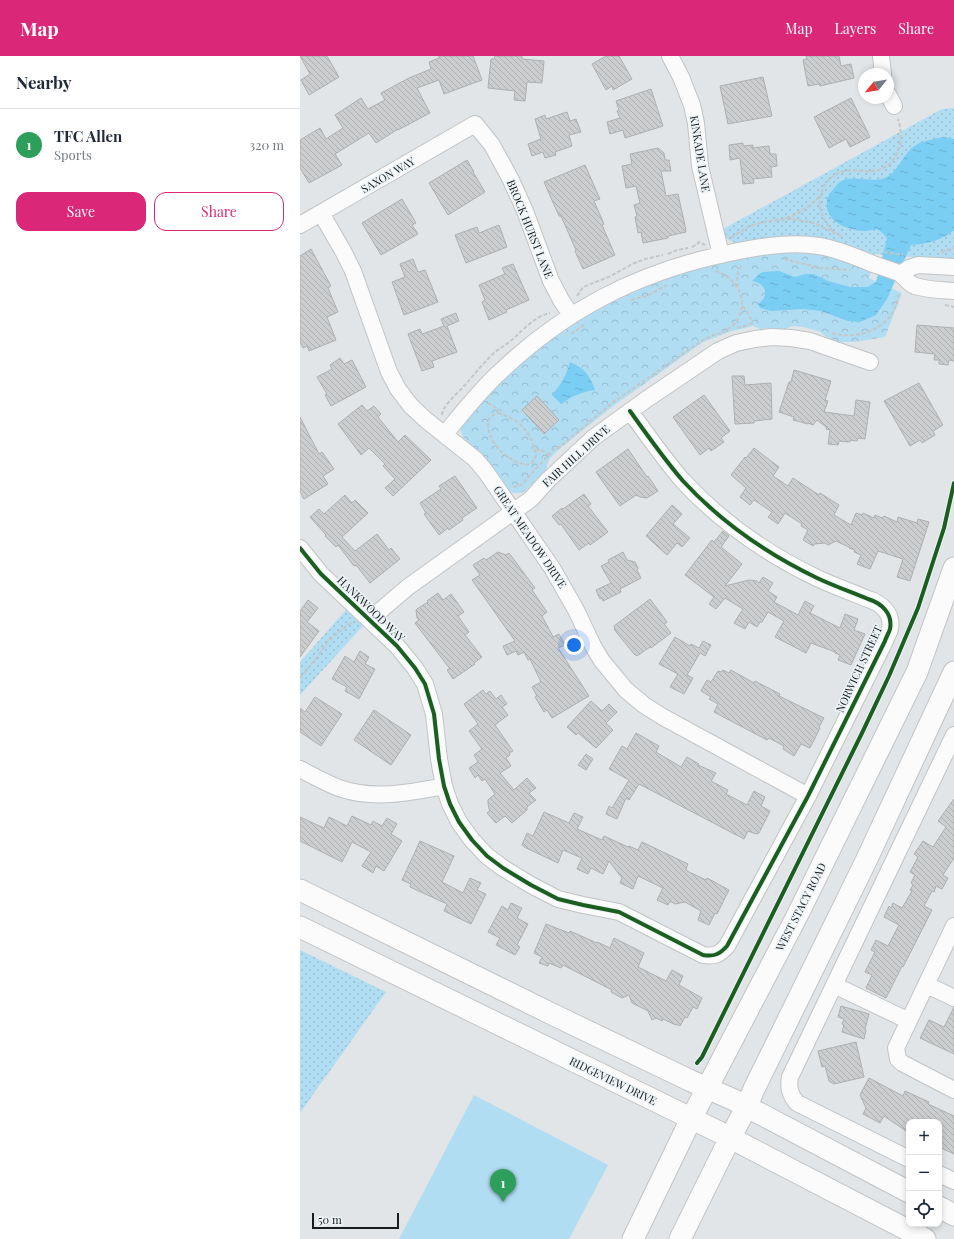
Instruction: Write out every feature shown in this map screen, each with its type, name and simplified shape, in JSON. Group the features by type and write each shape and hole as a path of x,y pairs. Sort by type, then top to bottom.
{"main road":[{"name":"WEST STACY ROAD","path":"633,1239 691,1118 798,914 917,672 954,568"},
{"path":"680,1239 747,1106 865,863 954,672"},
{"path":"300,890 556,1016 747,1106 907,1191"},
{"name":"RIDGEVIEW DRIVE","path":"300,927 691,1118 924,1239"},
{"path":"942,1209 954,1215"}],"street":[{"name":"KINKADE LANE","path":"670,56 681,77 692,105 696,123 700,166 720,256"},
{"path":"881,56 882,68"},
{"name":"SAXON WAY","path":"300,225 475,124"},
{"name":"BROCK HURST LANE","path":"475,124 492,145 511,180 535,237 551,281 571,315"},
{"name":"GREAT MEADOW DRIVE","path":"321,213 353,271 389,372 398,389 411,406 426,420 475,459 486,472 559,580 602,661 626,690 644,705 664,717 808,796"},
{"path":"444,434 500,371 551,328 596,300 643,279 700,259 720,256 740,250 794,244 819,246 856,256 876,258 900,282 907,282 914,286 931,290 954,291"},
{"path":"900,282 909,268 918,265 954,267"},
{"name":"FAIR HILL DRIVE","path":"367,617 386,606 408,587 531,499 548,480 593,438 718,351 754,339 772,337 791,338 810,341 870,362"},
{"name":"NORWICH STREET","path":"630,411 660,453 684,481 733,527 756,544 786,562 819,579 876,601 887,612 890,620 890,628 885,641 808,796 728,946 717,955 710,956"},
{"name":"HANKWOOD WAY","path":"300,548 321,574 397,646 407,657 424,684 434,714 439,759 444,786 450,804 472,840 487,856 503,868 531,885 558,899 619,912 703,955 710,956"},
{"path":"906,1158 797,1103 789,1092 788,1084 790,1077 954,735"},
{"path":"300,770 340,788 359,793 397,794 444,786"},
{"path":"954,926 896,1048 897,1056 906,1066 954,1090"},
{"path":"834,985 908,1021"},
{"path":"927,985 954,998"},
{"path":"942,1175 954,1181"}],"path":[{"path":"716,271 720,256 728,242 740,231 749,226 768,221 791,219 814,223 835,233 827,226 821,216 819,204 821,195 827,183 835,175 846,171 881,170 886,168 892,162 897,153 901,136 900,126 892,104"},
{"path":"781,220 796,215 810,206 821,195"},
{"path":"876,258 905,255"},
{"path":"780,258 820,268 853,270"},
{"path":"736,266 743,263 739,268 737,277 738,289"},
{"path":"511,486 521,485 554,449 560,447 612,403 700,342 713,335 724,332 733,326 739,318 742,305 742,299 738,289 726,274 711,271"},
{"path":"831,333 855,336 871,332 885,322 895,308 900,282"},
{"path":"627,301 647,296 669,284"},
{"path":"742,305 751,320 756,325"},
{"path":"569,334 590,321"},
{"path":"483,405 491,398"},
{"path":"486,402 500,410 501,414"},
{"path":"498,413 515,420 530,436 535,450 536,456 534,461 527,465 512,460 498,450 492,439 489,423 492,415 498,413"},
{"path":"535,450 541,450 549,455"},
{"path":"300,678 311,666 326,644 336,634 367,617"}],"green space":[{"path":"954,108 954,260 873,254 839,243 757,241 735,243 727,239 723,232 725,228 942,109"},
{"path":"781,252 804,252 843,259 871,272 869,278 902,293 885,337 855,342 838,342 827,338 821,332 803,327 793,326 785,329 760,329 753,326 729,332 703,342 612,407 563,446 550,458 547,469 525,491 521,493 509,491 487,461 463,437 460,429 461,424 508,372 543,342 590,312 637,287 693,268 741,256"},
{"path":"346,610 363,626 300,695 300,662"},
{"path":"300,950 386,992 300,1113"},
{"path":"474,1095 608,1165 569,1239 399,1239"}],"water":[{"path":"943,137 954,139 954,230 934,241 911,245 887,299 876,315 860,322 848,321 821,311 803,309 771,311 760,308 758,304 764,297 765,290 761,284 752,281 763,272 779,271 795,277 805,274 814,274 828,281 850,287 867,287 876,282 887,238 877,230 862,231 842,226 837,223 830,216 828,211 827,198 836,185 843,180 854,178 876,180 887,177 895,170 908,152 916,145 925,141"},
{"path":"570,362 586,373 595,390 577,395 561,404 552,395 563,380"}],"building":[{"path":"300,56 327,56 339,77 309,95 301,80 310,74"},
{"path":"439,56 473,56 482,80 444,94 439,80 417,88 430,113 398,129 376,143 369,133 335,154 342,165 309,183 300,168 300,140 320,128 326,139 343,128 335,115 361,98 368,109 385,100 381,93 409,78 431,69 429,62 439,58"},
{"path":"495,56 522,56 522,59 544,61 542,83 527,82 525,101 514,100 515,91 488,88 491,59 494,59"},
{"path":"606,56 619,56 632,79 613,90 612,86 606,90 592,64"},
{"path":"806,56 839,56 841,66 851,64 854,78 820,86 819,84 808,86 803,60 807,59"},
{"path":"763,77 772,116 728,124 720,86"},
{"path":"651,89 663,126 625,138 623,130 610,134 607,122 620,118 617,111 619,110 616,101"},
{"path":"851,98 870,137 850,147 846,139 829,148 814,117"},
{"path":"567,112 570,121 576,119 581,132 569,135 572,146 555,152 556,155 545,158 543,152 532,156 528,144 541,139 535,119 545,115 546,119"},
{"path":"743,143 743,146 753,145 753,148 769,146 770,154 776,154 777,166 771,167 772,177 753,179 754,183 743,184 740,158 730,160 729,145"},
{"path":"658,148 664,153 665,160 669,160 671,171 661,171 666,196 678,194 686,232 668,236 668,238 643,243 641,232 638,233 635,217 637,216 634,205 640,203 636,186 626,188 622,166 632,164 630,154"},
{"path":"467,160 485,192 448,215 429,183"},
{"path":"585,165 600,199 594,201 604,224 602,225 615,255 583,269 561,216 559,216 544,182"},
{"path":"402,199 416,223 412,225 418,234 381,255 362,223"},
{"path":"499,225 507,247 466,263 455,235 477,227 479,233"},
{"path":"311,249 331,286 328,288 338,312 327,317 336,340 309,351 307,346 303,348 300,342 300,256"},
{"path":"413,259 418,272 425,270 438,302 404,315 392,282 405,277 400,264"},
{"path":"513,264 529,300 506,310 507,312 489,320 482,302 485,300 479,285 505,274 502,268"},
{"path":"456,313 459,321 447,326 457,352 432,361 434,367 422,371 408,334 420,329 422,334 444,326 441,319"},
{"path":"917,325 954,328 954,361 949,360 948,365 939,364 939,360 934,360 935,354 915,352"},
{"path":"340,358 344,364 352,360 366,387 331,406 325,395 327,394 317,377 332,369 330,365"},
{"path":"794,370 831,381 825,400 828,401 824,412 854,416 856,400 870,402 865,439 858,438 857,441 850,440 850,442 839,441 838,445 828,444 830,430 826,429 827,428 817,420 813,425 808,424 793,420 794,417 779,412 789,382 791,382"},
{"path":"732,376 744,376 745,385 771,383 772,419 754,421 754,423 735,424"},
{"path":"919,383 943,425 933,431 935,435 922,443 920,440 910,446 884,401"},
{"path":"704,395 730,431 721,438 724,442 711,451 709,448 700,455 673,417"},
{"path":"537,396 559,420 544,434 522,410"},
{"path":"362,405 367,411 374,406 381,414 378,417 398,442 405,435 431,460 393,496 385,488 395,479 383,466 385,464 369,448 361,455 338,424"},
{"path":"300,417 319,454 322,452 334,469 323,476 328,484 304,499 300,492"},
{"path":"754,448 779,467 773,476 788,486 793,478 819,495 820,493 839,505 834,515 851,525 856,513 862,515 863,513 874,518 875,515 882,518 884,516 897,522 898,517 917,523 918,519 929,522 910,581 897,577 903,559 878,551 870,569 857,564 861,555 854,552 855,550 836,541 828,545 825,543 814,544 813,546 803,540 808,530 801,526 802,524 785,513 778,524 768,517 772,512 754,500 750,505 740,497 746,488 731,475"},
{"path":"628,449 658,491 647,498 636,495 620,506 596,472"},
{"path":"455,476 477,508 462,518 463,520 449,530 448,528 439,535 424,514 426,513 420,503 441,489 439,486"},
{"path":"584,494 591,504 588,506 608,532 590,545 589,543 579,550 561,524 559,525 552,516"},
{"path":"345,495 352,503 355,500 368,513 342,537 355,551 377,534 389,550 391,548 400,559 370,583 356,565 354,566 338,545 336,547 310,517 319,509 324,514"},
{"path":"672,505 682,514 673,524 690,538 682,547 677,543 667,555 646,536"},
{"path":"723,531 729,536 721,547 742,564 725,586 749,580 757,581 759,583 763,577 773,583 768,591 777,597 774,602 798,615 805,601 814,606 810,613 840,628 845,614 858,619 854,630 865,634 851,665 838,660 840,655 835,652 811,643 806,653 775,637 784,621 768,612 757,627 749,622 745,629 734,623 743,609 725,598 716,609 709,604 714,597 685,575 712,540 714,542"},
{"path":"498,552 506,555 509,553 535,588 532,590 547,612 542,616 553,637 559,634 565,645 558,648 589,696 552,718 547,710 544,712 535,697 537,696 532,687 541,682 530,659 528,660 524,652 518,655 516,651 507,655 503,646 515,641 472,580 480,575 473,565 484,558 486,560"},
{"path":"623,552 627,560 635,562 641,578 620,589 621,592 603,601 602,598 600,599 596,590 611,583 601,566 609,562 608,560"},
{"path":"438,593 443,600 451,594 464,612 458,616 469,632 465,635 482,657 474,663 475,664 453,679 447,670 450,669 415,623 419,620 417,618 416,610"},
{"path":"650,599 667,622 664,624 671,633 651,648 650,647 637,656 620,637 614,629 614,626"},
{"path":"308,600 318,608 307,622 319,631 300,657 300,611"},
{"path":"675,637 690,646 691,644 699,648 703,641 711,645 705,656 700,653 687,675 693,678 684,694 670,687 678,674 659,664"},
{"path":"360,651 369,657 365,664 375,669 359,699 345,691 347,687 332,679 345,656 354,662"},
{"path":"723,670 729,673 731,670 754,683 755,681 780,694 779,696 824,718 810,748 801,744 794,756 783,749 784,746 769,738 767,740 714,712 718,704 709,699 711,697 701,691 707,680 711,682 718,671 721,672"},
{"path":"483,690 486,694 490,691 496,699 501,695 507,704 502,707 508,715 495,725 513,751 509,753 510,755 506,758 511,766 500,773 514,790 527,778 536,788 529,793 536,800 512,823 505,816 496,823 487,813 490,811 488,800 495,794 485,779 482,781 478,775 475,778 469,768 478,762 474,755 482,749 469,731 478,724 464,704"},
{"path":"315,697 342,714 321,746 300,732 300,708 305,712"},
{"path":"591,701 602,711 609,704 617,712 606,723 613,730 596,748 578,733 576,735 567,727"},
{"path":"374,710 411,735 391,765 354,740"},
{"path":"636,733 659,746 656,752 681,767 687,757 699,764 698,765 716,773 711,781 728,790 726,794 747,805 754,791 765,797 761,806 770,811 759,833 756,834 748,831 744,839 639,784 629,800 626,798 617,819 606,814 609,806 612,808 629,780 609,769 622,746 627,749"},
{"path":"586,754 593,759 586,770 578,765"},
{"path":"954,799 954,858 943,875 948,878 942,889 936,886 934,892 932,891 924,906 932,910 886,998 866,988 872,975 865,972 875,952 871,950 876,940 888,946 899,925 884,917 889,906 891,908 893,903 902,908 912,891 910,890 913,885 911,883 915,875 910,872 918,857 914,854 923,841 933,847 946,827 938,821"},
{"path":"544,812 569,823 574,813 583,817 577,829 602,840 604,836 638,850 642,842 688,864 686,869 687,871 706,880 707,878 729,890 717,914 715,913 709,925 698,920 701,911 685,902 675,904 670,901 668,905 657,900 663,888 638,876 633,889 620,883 622,878 609,861 603,874 591,868 588,874 577,869 582,858 563,850 558,863 524,847 522,845 527,833 533,836"},
{"path":"352,816 371,825 373,821 382,826 387,818 397,824 391,834 402,841 384,871 376,866 373,873 362,866 371,852 352,842 342,862 300,841 300,817 324,828 329,817 347,826"},
{"path":"420,841 454,856 442,882 463,893 470,878 481,883 477,890 486,894 471,924 444,911 447,904 410,887 411,884 402,880"},
{"path":"511,903 522,908 517,918 528,924 517,945 520,947 515,955 496,945 500,938 488,932 502,906 508,910"},
{"path":"546,924 569,933 570,931 610,948 614,938 644,953 638,967 666,981 672,970 683,976 679,985 702,998 697,1009 693,1007 687,1018 685,1017 680,1026 663,1019 662,1021 656,1018 652,1020 648,1011 632,1003 629,995 622,998 611,992 612,990 563,965 561,968 549,963 548,966 539,963 542,957 534,953"},
{"path":"841,1006 869,1014 864,1039 842,1032 844,1025 842,1024 844,1019 838,1017"},
{"path":"954,1007 954,1054 920,1038 929,1020 944,1027"},
{"path":"856,1042 864,1077 834,1084 829,1081 825,1066 822,1067 818,1051"},
{"path":"869,1078 903,1096 905,1091 954,1116 954,1154 942,1148 942,1119 906,1119 906,1131 884,1116 880,1123 863,1114 866,1108 860,1095"}],"cycle path":[{"path":"300,548 321,574 397,646 415,668 425,684 434,714 439,759 444,786 450,804 459,822 472,840 487,856 503,868 531,885 558,899 619,912 703,955 710,956 716,954 727,946 808,796 885,641 890,629 890,618 885,610 877,603 798,569 763,548 729,523 683,481 662,456 630,411"},
{"path":"697,1063 702,1057 889,676 918,608 944,528 954,483"}],"place":[{"name":"TFC Allen","path":"503,1202"}]}
